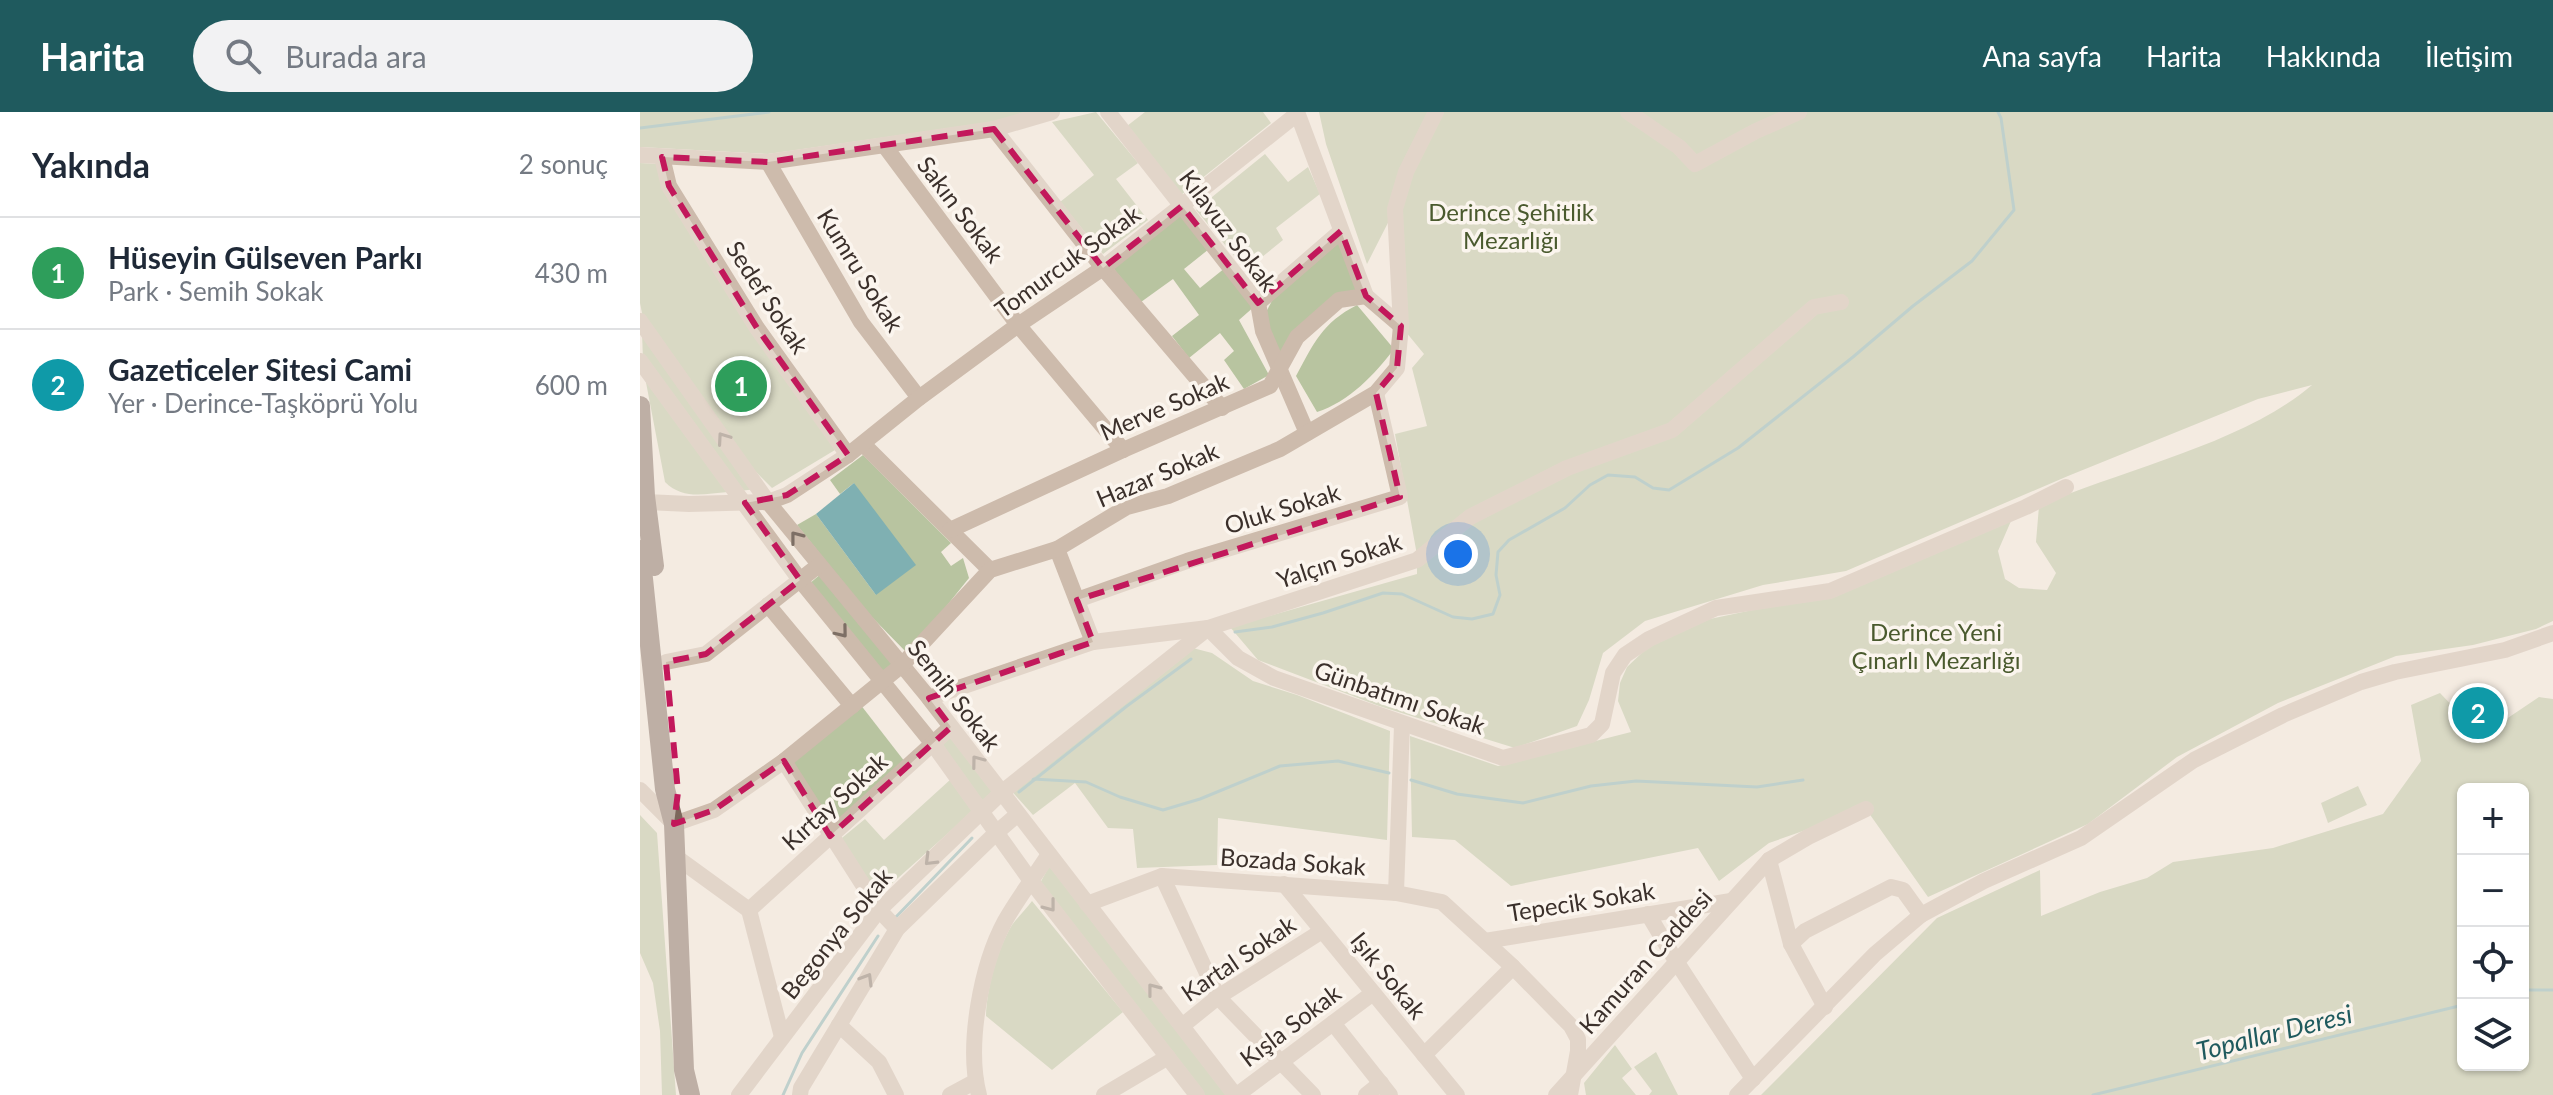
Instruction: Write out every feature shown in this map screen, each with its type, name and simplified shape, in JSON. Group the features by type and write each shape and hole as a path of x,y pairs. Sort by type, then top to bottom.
{"main road":[{"path":"640,406 646,502 678,792 674,824 684,1070 690,1095"},
{"path":"640,550 665,789 674,824"}],"street":[{"path":"640,155 768,162 994,129 1052,112"},
{"name":"Kılavuz Sokak","path":"1108,112 1258,303 1263,331 1307,433"},
{"path":"1401,326 1395,209 1406,172 1436,112"},
{"path":"1628,112 1679,147 1695,164 1799,112"},
{"path":"1297,113 1366,296 1401,326"},
{"name":"Tomurcuk Sokak","path":"768,502 787,495 848,455 1018,325 1103,268 1297,113"},
{"path":"994,129 1103,268 1222,408"},
{"name":"Sakın Sokak","path":"884,145 1018,325 1123,450"},
{"name":"Sedef Sokak","path":"662,157 669,186 757,328 848,455"},
{"name":"Kumru Sokak","path":"768,162 861,322 919,398"},
{"path":"1258,303 1341,231"},
{"name":"Merve Sokak","path":"950,530 1270,386 1297,337 1339,300 1366,296"},
{"name":"Yalçın Sokak","path":"929,698 1093,642 1208,628 1417,560 1470,517 1567,468 1672,430 1814,307 1841,302"},
{"name":"Semih Sokak","path":"640,321 768,502 951,727 999,813 1031,881 1197,1095"},
{"name":"Hazar Sokak","path":"674,824 714,810 784,761 902,665 990,570 1057,549 1127,507 1168,496 1280,449 1376,393 1397,368 1401,326"},
{"name":"Semih Sokak","path":"640,361 800,580 933,744 999,813 1049,854 1236,1095"},
{"name":"Oluk Sokak","path":"1077,600 1187,561 1400,497 1376,393"},
{"path":"863,444 990,570"},
{"name":"Günbatımı Sokak","path":"1208,628 1238,658 1274,678 1503,758 1591,735 1602,724 1613,673 1625,655 1649,639 1716,608 1830,591 2066,487"},
{"path":"646,502 768,502"},
{"path":"1057,549 1093,642"},
{"path":"666,662 706,654 819,565"},
{"path":"768,605 852,706"},
{"name":"Begonya Sokak","path":"739,1095 879,910 999,813 1208,628"},
{"path":"1737,1095 1875,954 1921,915 1984,881 2081,838 2194,760 2283,715 2361,682 2505,650 2553,633"},
{"path":"1396,893 1402,725"},
{"name":"Kırtay Sokak","path":"749,910 951,727"},
{"path":"784,761 879,910 897,929"},
{"path":"640,790 674,824"},
{"name":"Kamuran Caddesi","path":"1556,1095 1769,860 1866,809"},
{"path":"800,1095 801,1088 897,929 999,813"},
{"path":"950,1095 978,1088 976,1016 986,969 1004,922 1049,854"},
{"path":"676,857 749,910 782,1037"},
{"path":"1769,860 1791,944 1825,1007"},
{"path":"1162,876 1218,997 1313,1095"},
{"name":"Bozada Sokak","path":"1087,904 1162,876 1396,893 1442,902 1571,1026 1578,1039 1578,1051 1570,1095"},
{"name":"Işık Sokak","path":"1284,884 1457,1095"},
{"path":"1791,944 1805,931 1891,887 1903,890 1921,915"},
{"name":"Tepecik Sokak","path":"1485,941 1731,901"},
{"path":"1648,914 1753,1079"},
{"name":"Kartal Sokak","path":"1182,1026 1218,997 1322,931"},
{"path":"1424,1055 1513,967"},
{"name":"Kışla Sokak","path":"1236,1095 1373,993"},
{"path":"1333,1023 1386,1089 1366,1095"},
{"path":"839,1025 879,1062 896,1095"},
{"path":"1104,1095 1168,1057"}],"highlighted area":[{"path":"994,129 1103,268 1182,206 1258,303 1341,231 1366,296 1401,326 1397,368 1376,393 1400,497 1077,600 1093,642 929,698 951,727 830,836 784,761 714,810 674,824 678,792 666,662 706,654 800,580 745,503 787,495 848,455 757,328 669,186 662,157 768,162"}],"green space":[{"path":"640,112 1028,112 992,122 768,154 640,147"},
{"path":"1096,112 1138,163 1116,179 1148,220 1103,254 1060,202 1094,175 1052,122"},
{"path":"1145,112 1263,112 1271,123 1181,195 1127,126"},
{"path":"1319,112 2553,112 2553,621 2536,629 2473,645 2396,656 2278,703 2177,757 2088,824 1928,897 1866,809 1769,843 1719,881 1698,848 1511,886 1455,840 1412,837 1410,736 1498,766 1631,732 1618,701 1620,683 1627,667 1647,648 1705,620 1795,601 2011,521 1998,551 2005,579 2019,588 2047,590 2056,573 2036,542 2039,506 2181,454 2252,424 2312,385 2258,399 1846,571 1763,585 1645,621 1603,653 1589,700 1577,726 1515,748 1379,706 1258,660 1230,627 1417,574 1417,555 1395,434 1427,426 1412,368 1424,354 1401,326 1394,211 1367,264 1326,144"},
{"path":"1265,154 1288,182 1308,167 1320,194 1276,228 1283,240 1246,270 1196,210"},
{"path":"640,163 660,164 835,450 772,488 740,456 644,323 640,303"},
{"path":"1181,215 1209,249 1184,269 1200,288 1225,268 1256,305 1239,320 1269,375 1244,389 1224,360 1234,351 1220,333 1189,358 1172,336 1199,315 1173,279 1141,302 1113,268"},
{"path":"1341,241 1359,291 1280,362 1265,314 1275,295"},
{"path":"1357,305 1394,349 1360,386 1340,401 1317,412 1296,376 1327,327"},
{"path":"642,333 757,489 739,491 643,360"},
{"path":"644,372 728,492 687,494 665,482"},
{"path":"863,455 951,543 941,552 951,566 963,558 969,578 908,654 864,609 797,525 816,514 876,595 854,483 840,494 830,480"},
{"path":"822,573 897,665 883,677 809,584"},
{"path":"1185,646 1212,653 1253,681 1390,731 1387,840 1218,818 1217,865 1137,868 1133,829 1108,828 1075,783 1033,815 1008,787"},
{"path":"2440,693 2481,736 2539,697 2553,699 2553,1095 1761,1095 1937,918 2040,870 2041,916 2100,892 2147,878 2173,862 2273,848 2383,814 2421,761 2411,705"},
{"path":"860,704 905,762 831,829 787,761"},
{"path":"951,734 996,793 982,804 938,745"},
{"path":"951,779 974,810 879,895 837,842 865,819 884,840"},
{"path":"2358,786 2367,805 2328,823 2321,803"},
{"path":"640,815 657,833 676,1095 662,1095 660,1031 653,983 640,953"},
{"path":"1050,865 1227,1095 1204,1095 1040,883"},
{"path":"1032,901 1123,1012 1052,1070 986,1016 997,957 1012,925"},
{"path":"1615,1045 1632,1069 1622,1078 1636,1095 1586,1095 1584,1083"},
{"path":"1656,1052 1678,1095 1649,1095 1652,1091 1634,1067"}],"water":[{"path":"854,483 916,565 876,595 816,514"}],"waterway":[{"path":"640,128 769,112"},
{"path":"1235,632 1272,627 1383,593 1402,594 1453,617 1472,619 1493,614 1500,595 1496,575 1498,552 1509,540 1565,508 1590,485 1608,475 1635,477 1653,488 1669,490 1738,448 1972,261 2014,210 1998,112"},
{"path":"1019,792 1191,659"},
{"path":"1033,779 1086,782 1120,797 1163,810 1200,799 1280,766 1338,761 1389,773"},
{"path":"1411,780 1457,794 1523,803 1591,786 1636,781 1757,787 1803,780"},
{"path":"895,918 972,838"},
{"path":"783,1095 802,1053 878,936"},
{"name":"Topallar Deresi","path":"2529,990 2553,990"},
{"name":"Topallar Deresi","path":"2093,1095 2457,1006"}],"place":[{"name":"Hüseyin Gülseven Parkı","path":"741,386"},
{"name":"Gazeticeler Sitesi Cami","path":"2478,713"}],"park label":[{"name":"Derince Şehitlik Mezarlığı","path":"1511,225"},
{"name":"Derince Yeni Çınarlı Mezarlığı","path":"1936,645"}]}
